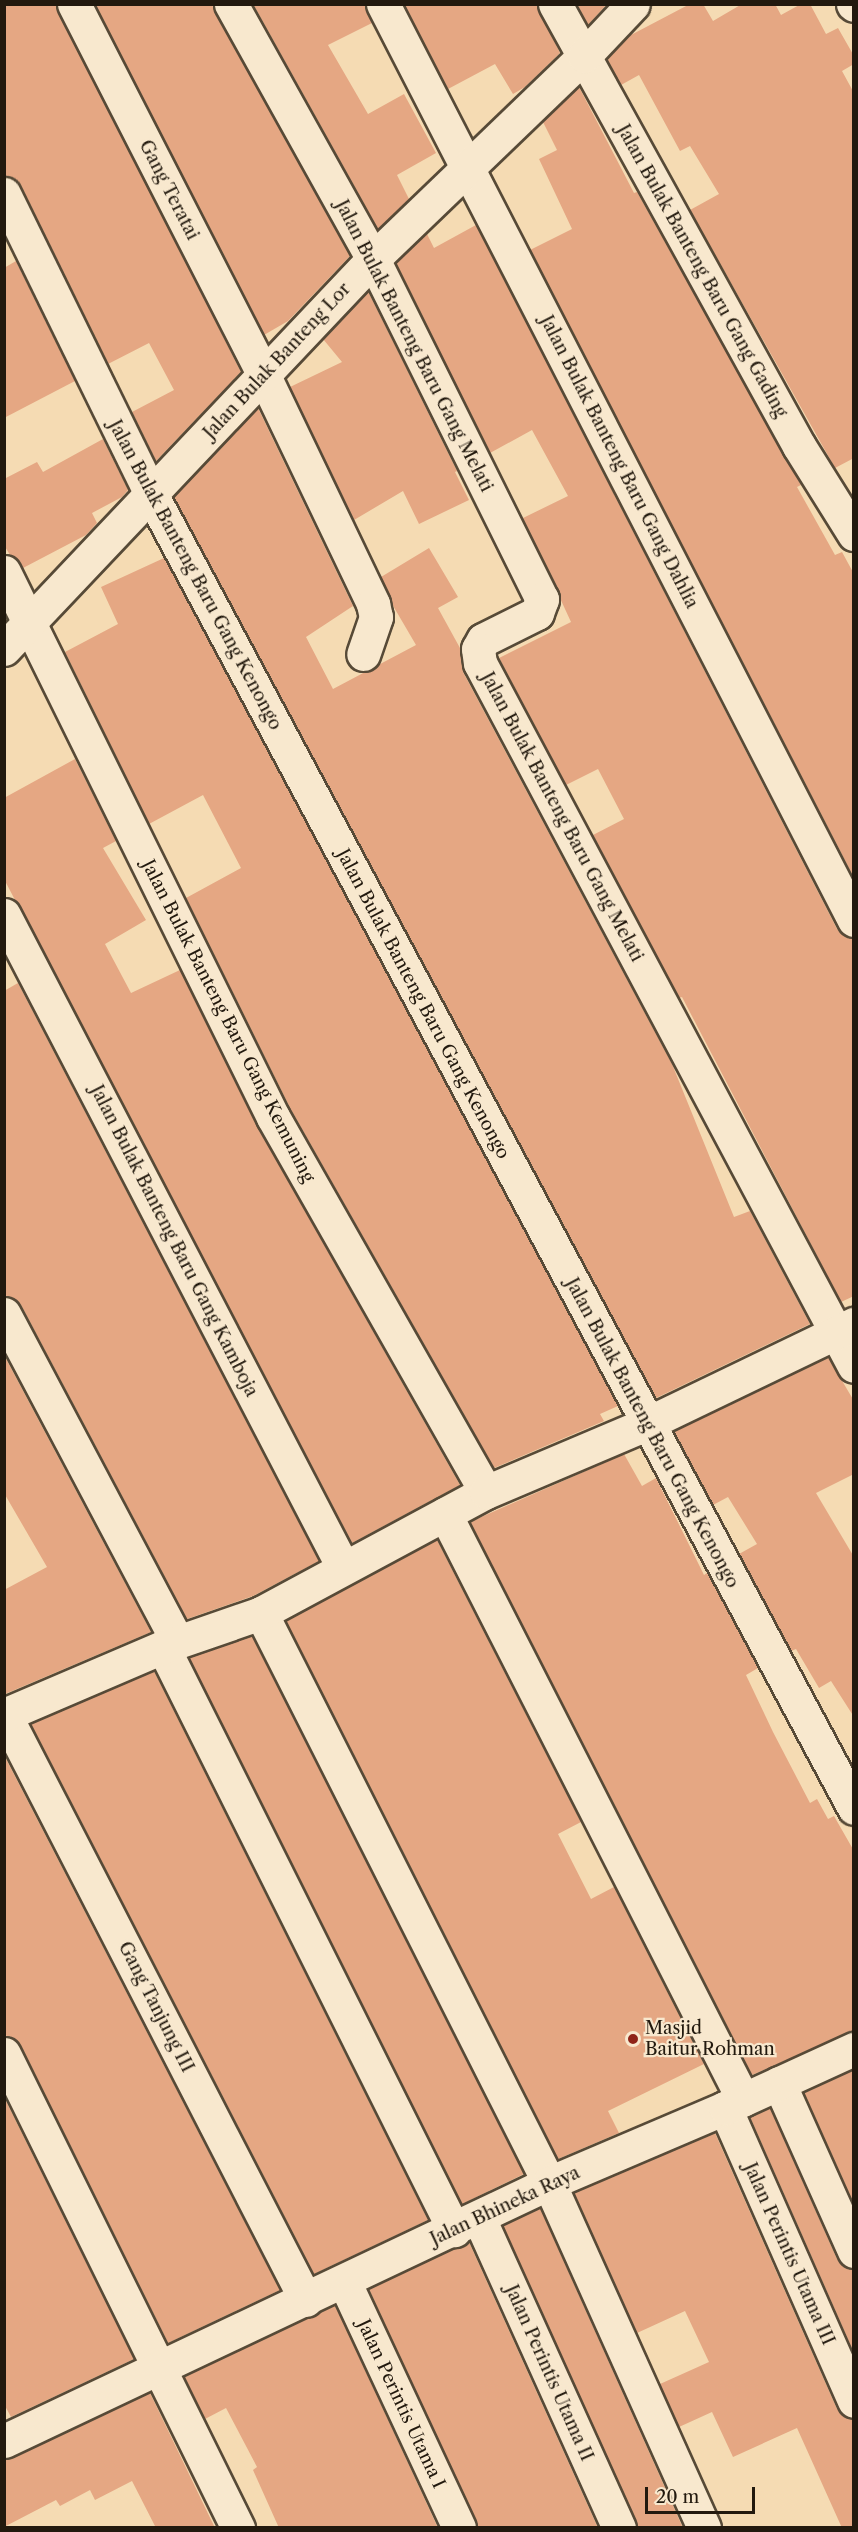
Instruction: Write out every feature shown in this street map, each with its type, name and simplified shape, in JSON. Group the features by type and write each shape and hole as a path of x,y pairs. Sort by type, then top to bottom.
{"street":[{"name":"Gang Teratai","path":"74,4 264,376 373,604 376,617 363,654"},
{"name":"Jalan Bulak Banteng Baru Gang Melati","path":"231,4 373,259 542,599 537,613 483,640 478,649 480,663 844,1328 854,1366"},
{"name":"Jalan Bulak Banteng Baru Gang Dahlia","path":"383,4 854,920"},
{"name":"Jalan Bulak Banteng Baru Gang Gading","path":"555,4 799,446 854,534"},
{"name":"Jalan Bulak Banteng Lor","path":"4,649 30,625 373,259 584,56 633,4"},
{"name":"Jalan Bulak Banteng Baru Gang Kenongo","path":"4,194 151,494 646,1424 854,1808"},
{"name":"Jalan Bulak Banteng Baru Gang Kemuning","path":"4,572 273,1117 486,1492"},
{"name":"Jalan Bulak Banteng Baru Gang Kamboja","path":"4,915 343,1567"},
{"name":"Jalan Perintis Utama II","path":"4,1314 618,2528"},
{"path":"5,1714 170,1644 261,1613 486,1492 646,1424 844,1328"},
{"name":"Jalan Perintis Utama III","path":"445,1514 734,2104 854,2401"},
{"path":"261,1613 549,2183 704,2528"},
{"name":"Gang Tanjung III","path":"5,1714 306,2300"},
{"name":"Jalan Bhineka Raya","path":"4,2441 549,2183 734,2104 854,2049"},
{"path":"4,2054 238,2528"},
{"path":"780,2082 854,2251"},
{"name":"Jalan Perintis Utama I","path":"344,2281 459,2528"}],"building":[{"path":"4,4 56,4 241,372 156,461 132,412 174,390 149,343 108,364 21,186 14,178 4,175"},
{"path":"95,4 212,4 350,256 288,321 264,335"},
{"path":"253,4 364,4 372,23 328,45 368,114 404,94 436,153 397,175 409,199 378,229"},
{"path":"404,4 536,4 560,53 525,87 513,94 495,64 448,89"},
{"path":"577,4 607,4 588,25"},
{"path":"703,4 713,21 742,4 775,4 781,15 801,4 810,4 826,34 838,28 854,56 854,64 842,71 854,93 854,458 835,468 690,210 719,194 690,146 680,151 639,75 621,85 607,59 629,36 688,5"},
{"path":"579,87 634,193 637,192 801,485 797,487 835,555 842,552 854,574 854,878 530,250 572,229 539,159 557,150 543,122"},
{"path":"476,225 837,929 844,936 854,939 854,1296 841,1302 682,997 679,998 593,835 624,819 598,769 566,785 499,658 571,622 523,518 568,496 532,430 490,453 396,263 427,234 434,248"},
{"path":"16,261 75,381 4,418 4,268"},
{"path":"368,291 457,471 455,472 469,500 419,524 403,491 354,520 290,387 342,362 323,339"},
{"path":"258,408 353,606 306,637 333,689 416,645 392,604 381,577 429,548 458,597 438,608 460,648 463,672 672,1064 734,1217 750,1211 810,1324 656,1398 174,497"},
{"path":"103,439 128,490 122,497 92,513 97,523 86,535 23,568 4,545 4,479 37,462 43,472"},
{"path":"164,558 618,1406 600,1414 604,1421 494,1468 290,1108 186,898 241,868 203,795 149,824 65,652 118,624 101,587"},
{"path":"75,759 116,841 103,848 146,920 105,944 131,993 180,970 257,1126 460,1485 352,1543 4,879 4,798"},
{"path":"18,983 319,1561 253,1596 187,1619 21,1305 13,1298 4,1295 4,991"},
{"path":"4,1355 151,1632 5,1694 4,1590 47,1567 4,1493"},
{"path":"828,1357 854,1401 854,1474 816,1493 854,1557 854,1717 831,1681 819,1688 796,1649 791,1651 739,1554 757,1544 728,1497 713,1505 674,1431"},
{"path":"624,1454 642,1486 656,1478 704,1575 707,1573 758,1668 746,1675 810,1803 817,1799 828,1819 834,1816 854,1851 854,2031 752,2075 470,1522"},
{"path":"437,1540 581,1822 558,1834 591,1899 614,1887 704,2064 608,2111 619,2133 558,2159 286,1621"},
{"path":"252,1636 524,2174 462,2204 189,1658"},
{"path":"154,1671 428,2220 314,2274 31,1724"},
{"path":"4,1755 280,2290 168,2343 21,2046 14,2038 4,2035"},
{"path":"854,2070 854,2204 804,2093"},
{"path":"4,2097 134,2359 11,2417 4,2404"},
{"path":"770,2108 837,2259 844,2266 854,2270 854,2353 750,2117"},
{"path":"715,2133 837,2409 843,2416 854,2419 854,2528 842,2528 797,2428 733,2457 712,2412 679,2427 660,2384 709,2362 685,2311 637,2333 574,2193"},
{"path":"540,2208 683,2528 637,2528 503,2226"},
{"path":"469,2242 598,2528 477,2528 369,2289"},
{"path":"335,2305 438,2528 279,2528 253,2470 257,2467 226,2408 205,2419 184,2376"},
{"path":"150,2393 215,2528 156,2528 132,2481 95,2500 90,2490 60,2506 56,2500 4,2527 4,2459"}],"place":[{"name":"Masjid Baitur Rohman","path":"633,2039"}]}
